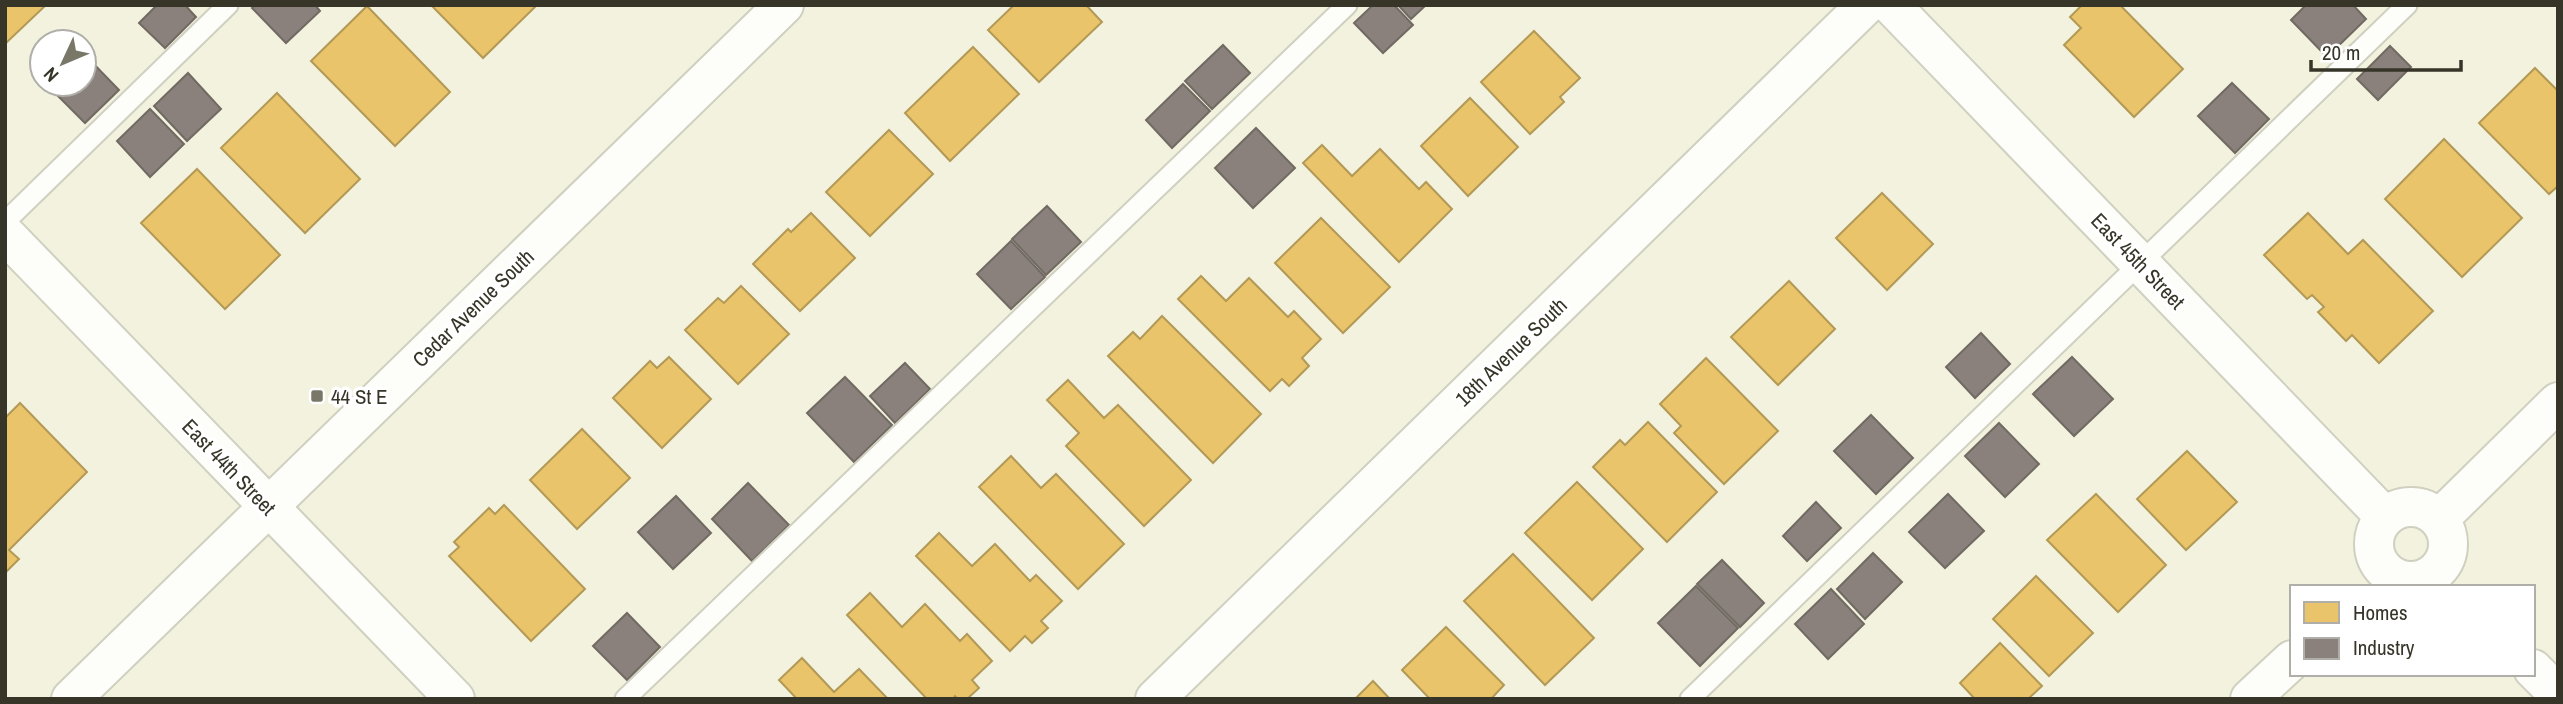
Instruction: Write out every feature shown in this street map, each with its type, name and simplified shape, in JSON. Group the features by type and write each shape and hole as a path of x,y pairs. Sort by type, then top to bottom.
{"street":[{"name":"Cedar Avenue South","path":"71,699 784,5"},
{"name":"18th Avenue South","path":"1155,699 1867,5"},
{"name":"East 45th Street","path":"1891,5 2385,517"},
{"name":"East 44th Street","path":"5,234 455,699"},
{"path":"2439,519 2558,402"},
{"path":"2412,507 2425,510 2439,519 2448,535 2445,579 2377,579 2375,534 2385,517 2403,508 2412,507"},
{"path":"2250,699 2290,662"},
{"path":"2535,671 2558,694"}],"lane":[{"path":"5,222 228,5"},
{"path":"625,699 1347,5"},
{"path":"1690,699 2407,5"}],"building: Homes":[{"path":"5,5 46,5 5,44"},
{"path":"431,5 537,5 483,58"},
{"path":"1014,5 1086,5 1102,22 1039,82 988,30"},
{"path":"2082,5 2120,5 2183,69 2134,117 2064,45 2081,28 2070,17"},
{"path":"367,6 450,92 395,146 311,61"},
{"path":"1534,31 1580,78 1560,97 1564,102 1530,134 1481,82"},
{"path":"973,47 1019,94 950,161 905,113"},
{"path":"2535,68 2558,91 2558,186 2549,194 2479,123"},
{"path":"277,93 360,179 305,233 221,148"},
{"path":"1470,98 1518,147 1468,196 1421,146"},
{"path":"889,130 933,174 870,236 826,192"},
{"path":"2444,139 2522,218 2462,277 2385,199"},
{"path":"1322,145 1352,176 1380,149 1419,189 1426,182 1452,209 1399,262 1303,163"},
{"path":"197,169 280,255 225,309 141,223"},
{"path":"1882,193 1933,244 1887,290 1836,238"},
{"path":"811,213 855,258 800,311 753,264 788,229 791,232"},
{"path":"2308,213 2348,254 2363,240 2433,311 2379,363 2352,335 2346,341 2318,312 2324,307 2312,295 2307,299 2264,255"},
{"path":"1321,218 1390,287 1343,333 1275,263"},
{"path":"1201,276 1226,301 1249,278 1288,317 1294,311 1321,339 1302,358 1309,366 1289,386 1282,379 1270,391 1178,299"},
{"path":"1789,281 1835,329 1778,385 1731,337"},
{"path":"741,286 789,334 738,384 685,330 718,298 724,303"},
{"path":"1162,316 1261,414 1213,463 1108,356 1133,332 1140,339"},
{"path":"669,357 711,399 662,448 613,398 650,361 657,368"},
{"path":"1706,358 1778,431 1724,484 1674,433 1681,426 1660,404"},
{"path":"1068,380 1104,418 1118,405 1191,480 1144,526 1066,446 1079,433 1047,400"},
{"path":"20,403 87,472 9,550 19,559 5,573 5,418"},
{"path":"1648,422 1717,492 1667,542 1593,467 1620,440 1625,445"},
{"path":"582,429 630,478 577,529 530,480"},
{"path":"2187,451 2237,502 2186,550 2137,499"},
{"path":"1011,456 1041,488 1056,474 1124,544 1078,589 979,487"},
{"path":"1577,482 1643,549 1592,600 1525,533"},
{"path":"2096,494 2166,565 2118,612 2047,540"},
{"path":"504,505 585,589 531,641 449,556 459,547 454,542 489,508 495,514"},
{"path":"939,533 972,566 995,544 1030,581 1036,575 1062,601 1041,621 1048,628 1032,643 1025,636 1010,651 916,556"},
{"path":"1513,554 1594,638 1545,685 1464,601"},
{"path":"2036,576 2093,633 2049,676 1993,619"},
{"path":"870,593 902,627 925,604 960,641 967,634 992,661 972,680 979,688 967,699 958,699 955,696 953,699 927,699 847,615"},
{"path":"1446,627 1504,685 1491,699 1430,699 1402,670"},
{"path":"2000,643 2042,686 2028,699 1975,699 1960,683"},
{"path":"802,658 834,692 859,669 888,699 797,699 779,680"},
{"path":"1373,681 1390,699 1355,699"}],"building: Industry":[{"path":"157,5 185,5 196,17 165,48 139,23"},
{"path":"255,5 315,5 320,11 286,43 252,8"},
{"path":"1373,5 1394,5 1413,25 1383,53 1354,23"},
{"path":"1398,5 1426,5 1411,19"},
{"path":"2306,5 2353,5 2366,19 2327,57 2291,20"},
{"path":"1223,45 1250,73 1212,109 1185,81"},
{"path":"2390,46 2411,67 2378,100 2357,79"},
{"path":"98,68 119,90 85,123 60,98 98,98"},
{"path":"188,73 221,109 187,141 154,106"},
{"path":"2232,83 2269,119 2235,153 2198,116"},
{"path":"1183,84 1210,111 1172,148 1146,120"},
{"path":"150,109 184,144 150,177 117,141"},
{"path":"1256,128 1295,168 1253,208 1215,168"},
{"path":"1047,206 1081,242 1046,275 1012,239"},
{"path":"1011,241 1045,277 1011,309 977,274"},
{"path":"1981,333 2010,364 1975,398 1946,367"},
{"path":"2072,357 2113,399 2074,436 2033,394"},
{"path":"905,363 930,389 895,423 870,396"},
{"path":"845,377 892,425 854,462 807,413"},
{"path":"1871,415 1913,458 1876,494 1834,451"},
{"path":"1999,423 2039,464 2005,497 1965,456"},
{"path":"748,483 789,525 752,561 712,519"},
{"path":"1948,494 1984,531 1945,568 1909,532"},
{"path":"676,496 711,533 673,569 638,532"},
{"path":"1816,502 1841,528 1807,561 1783,536"},
{"path":"1873,553 1902,582 1865,619 1837,589"},
{"path":"1722,560 1764,603 1740,627 1697,584"},
{"path":"1696,586 1738,628 1700,666 1658,623"},
{"path":"1831,589 1864,624 1828,659 1795,624"},
{"path":"627,613 660,647 627,680 593,646"}],"place":[{"name":"44 St E","path":"317,396"}]}
